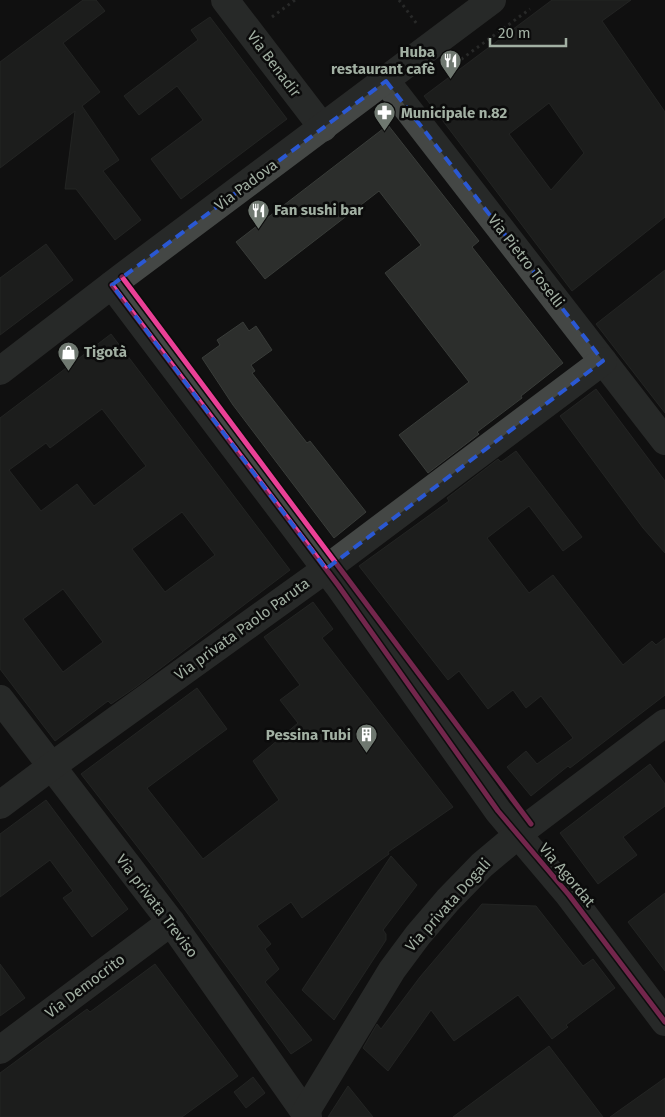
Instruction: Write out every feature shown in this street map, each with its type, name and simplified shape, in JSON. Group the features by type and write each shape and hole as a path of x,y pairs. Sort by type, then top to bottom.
{"street":[{"name":"Via Benadir","path":"225,0 323,128"},
{"name":"Via Padova","path":"0,371 112,284 492,0"},
{"name":"Via Pietro Toselli","path":"386,81 665,441"},
{"name":"Via Agordat","path":"112,284 326,569 498,811 569,895 665,1022"},
{"name":"Via privata Paolo Paruta","path":"0,805 326,569 603,361"},
{"name":"Via privata Treviso","path":"0,699 171,922 306,1115"},
{"name":"Via privata Dogali","path":"306,1115 392,970 418,935 482,865 517,835 665,723"},
{"name":"Via Democrito","path":"0,1050 171,922"}],"path":[{"path":"399,0 417,24"},
{"path":"449,69 530,8"}],"highlighted area":[{"path":"386,81 603,361 326,569 112,285"}],"building":[{"path":"83,0 96,0 105,11 63,43 100,92 82,106 119,160 103,171 141,220 115,240 76,189 65,189 75,111 0,168 0,62"},
{"path":"552,0 631,0 602,21 665,112 665,217 572,291 424,96","holes":["549,103 584,153 551,190 509,134"]},
{"path":"210,17 287,119 181,199 151,159 203,120 177,86 139,115 124,96 198,40 191,30"},
{"path":"388,125 479,241 472,247 563,363 521,396 522,398 477,432 479,434 428,473 399,435 469,382 385,273 421,245 379,191 265,279 236,242"},
{"path":"46,244 73,280 0,335 0,278"},
{"path":"665,270 665,413 596,324"},
{"path":"243,322 249,331 256,326 272,350 251,365 255,371 252,373 307,443 310,441 366,512 334,538 233,405 202,358 220,345 217,340"},
{"path":"111,334 290,570 136,687 111,704 108,701 55,741 0,669 0,418","holes":["102,409 146,466 94,506 77,484 41,511 9,470 46,443 50,448","182,512 215,555 165,592 132,549","63,589 103,642 63,672 23,619"]},
{"path":"596,389 665,481 665,553 643,528 560,416"},
{"path":"516,451 582,537 563,551 529,506 487,538 529,593 553,575 623,665 652,641 656,645 665,638 665,695 570,768 568,766 531,796 507,767 526,751 537,764 573,738 541,696 526,708 513,690 488,709 459,671 448,680 359,566 449,501 447,498 498,459 501,462"},
{"path":"313,602 333,629 322,638 453,807 388,852 389,854 302,918 291,902 257,926 271,944 265,949 279,969 265,982 312,1040 291,1054 157,872 81,774 197,688 227,729 147,788 203,859 279,800 253,761 298,723 280,700 300,685 264,637"},
{"path":"650,764 665,784 665,806 623,837 637,855 598,884 560,833"},
{"path":"46,800 128,909 92,937 63,898 73,891 50,860 0,897 0,834"},
{"path":"391,856 417,885 383,930 386,934 386,940 334,1020 302,990"},
{"path":"665,893 665,971 628,922"},
{"path":"482,904 536,906 583,966 593,959 615,988 566,1025 568,1027 552,1039 518,995 454,1041 431,1010 388,1071 363,1048 377,1024 381,1029 420,977"},
{"path":"0,964 25,998 0,1016"},
{"path":"155,964 238,1076 182,1117 0,1117 0,1073 87,1009 90,1012"},
{"path":"549,1046 603,1117 453,1117"},
{"path":"253,1077 265,1093 246,1108 234,1092"},
{"path":"665,1078 665,1117 610,1117"},
{"path":"348,1086 373,1117 328,1117"}],"cycle path":[{"path":"122,277 531,824"},
{"path":"112,285 338,585 498,811 569,895 665,1022"}],"place":[{"name":"Huba restaurant cafè","path":"451,80"},
{"name":"Municipale n.82","path":"385,132"},
{"name":"Fan sushi bar","path":"258,229"},
{"name":"Tigotà","path":"68,371"},
{"name":"Pessina Tubi","path":"367,754"}]}
